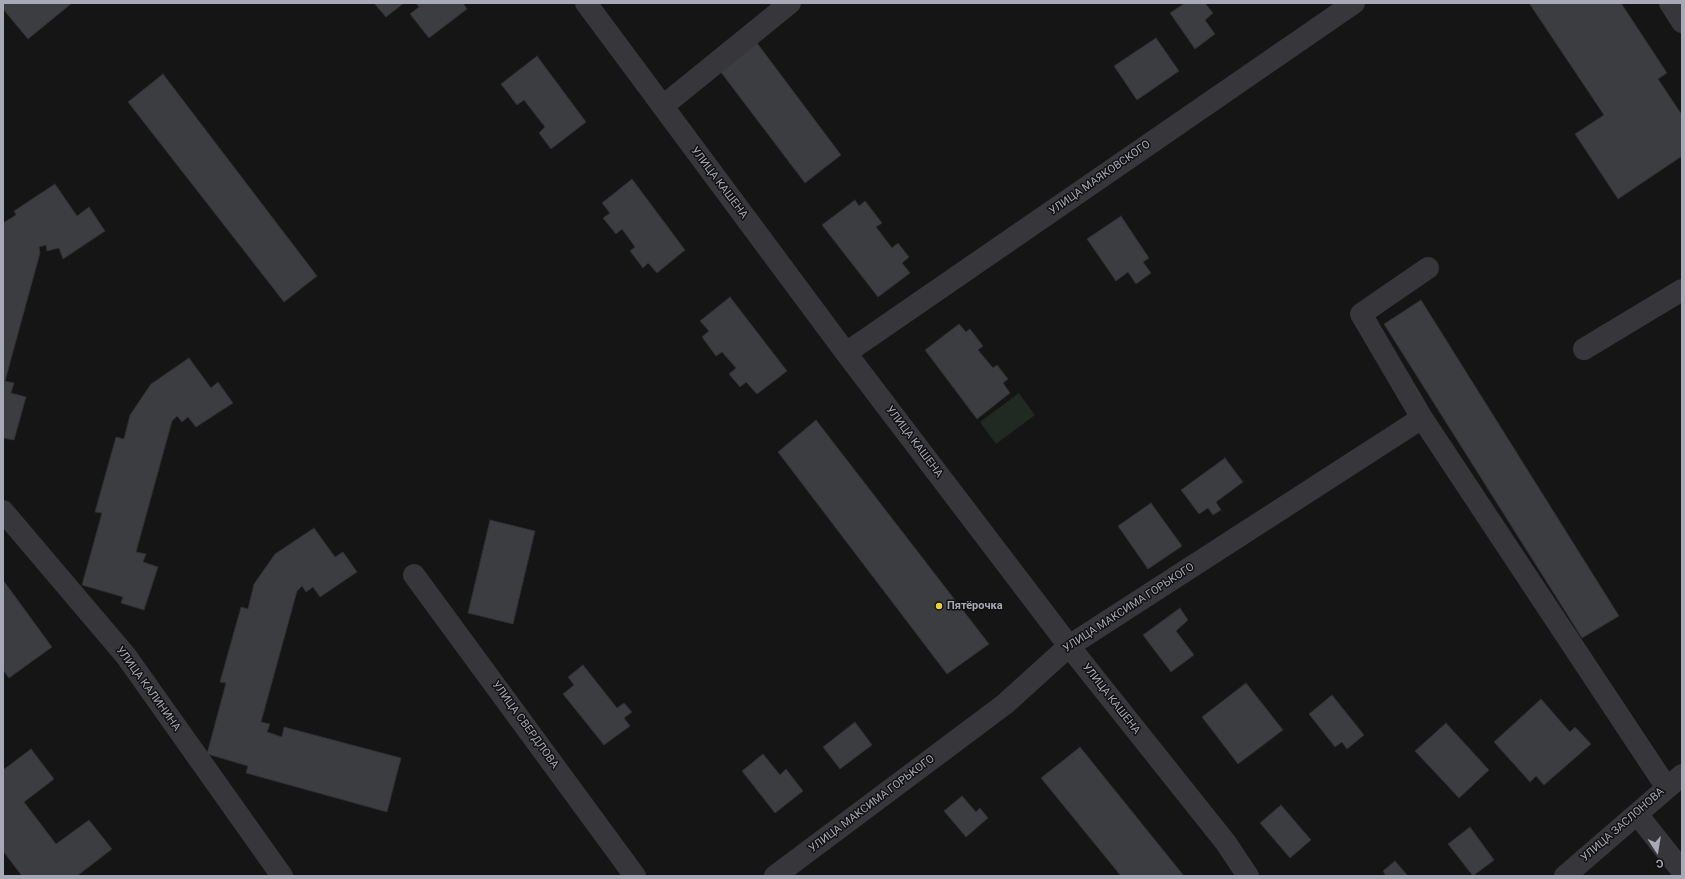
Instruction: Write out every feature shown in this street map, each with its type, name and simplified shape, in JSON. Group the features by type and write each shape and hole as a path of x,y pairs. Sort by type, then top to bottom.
{"street":[{"name":"УЛИЦА КАШЕНА","path":"586,3 846,353 1070,646 1226,843 1248,876"},
{"path":"663,106 790,3"},
{"name":"УЛИЦА МАЯКОВСКОГО","path":"846,353 1354,3"},
{"path":"1670,3 1682,22"},
{"path":"1428,268 1361,314 1422,418 1674,781"},
{"path":"1584,349 1682,290"},
{"name":"УЛИЦА МАКСИМА ГОРЬКОГО","path":"774,876 1006,704 1070,646 1422,418"},
{"name":"УЛИЦА КАЛИНИНА","path":"3,511 126,656 282,876"},
{"name":"УЛИЦА СВЕРДЛОВА","path":"414,575 635,876"},
{"name":"УЛИЦА ЗАСЛОНОВА","path":"1565,876 1674,781"},
{"path":"1637,814 1682,871"}],"shaded area":[{"path":"1019,393 1035,415 996,444 980,422"}],"building":[{"path":"3,3 72,3 28,39 3,9"},
{"path":"374,3 404,3 386,17"},
{"path":"416,3 463,3 467,9 429,38 410,14 419,7"},
{"path":"1185,3 1205,3 1213,13 1205,20 1215,34 1195,49 1170,13"},
{"path":"1529,3 1621,3 1667,73 1658,79 1682,115 1682,156 1618,199 1575,134 1604,115"},
{"path":"1156,38 1179,71 1137,100 1114,66"},
{"path":"757,43 841,155 805,183 720,71"},
{"path":"537,56 586,122 551,149 539,133 545,127 524,100 517,105 501,84"},
{"path":"163,74 317,276 284,302 128,102"},
{"path":"632,179 685,250 657,273 648,263 643,268 630,251 635,247 622,229 616,234 603,218 610,213 602,203"},
{"path":"55,184 77,216 89,207 105,231 63,259 59,248 47,251 46,245 39,247 40,253 5,381 14,383 11,393 26,397 14,440 3,438 3,223 16,215 14,211"},
{"path":"855,200 859,206 865,201 882,223 876,227 892,248 898,243 909,257 902,263 910,273 878,297 822,225"},
{"path":"1121,216 1149,258 1143,262 1151,273 1136,284 1128,272 1116,281 1087,239"},
{"path":"730,297 787,371 757,394 746,382 740,387 729,374 736,368 722,352 716,356 702,337 709,331 700,321"},
{"path":"1421,300 1619,616 1582,638 1384,324"},
{"path":"959,324 966,332 970,329 983,346 978,350 993,368 997,365 1008,379 1003,383 1010,393 977,419 925,350"},
{"path":"189,358 211,388 218,382 233,403 196,427 188,417 182,422 177,416 172,421 136,552 146,554 143,562 158,567 144,610 121,603 123,597 82,585 102,513 95,512 116,437 124,439 130,415 151,384"},
{"path":"816,420 989,644 947,674 778,452"},
{"path":"1225,458 1243,482 1216,502 1221,510 1213,515 1208,508 1199,514 1181,490"},
{"path":"1151,503 1182,546 1148,569 1118,526"},
{"path":"490,520 535,531 513,624 468,613"},
{"path":"314,528 335,557 343,552 357,572 320,597 313,587 306,592 302,586 297,591 261,722 270,724 267,732 282,737 284,727 401,758 387,812 246,773 248,766 207,754 226,683 220,682 241,607 248,609 254,584 275,554"},
{"path":"3,580 52,647 9,678 3,670"},
{"path":"1180,608 1188,620 1176,631 1194,655 1171,672 1143,635"},
{"path":"583,665 617,708 624,703 632,712 624,718 630,726 604,745 563,694 574,685 568,677"},
{"path":"1246,683 1283,730 1238,764 1202,717"},
{"path":"1332,695 1364,735 1347,749 1342,742 1335,747 1309,714"},
{"path":"1541,699 1570,732 1575,727 1591,744 1544,785 1536,776 1530,782 1494,742"},
{"path":"855,722 872,745 840,769 823,747"},
{"path":"1446,723 1489,770 1459,798 1415,751"},
{"path":"1080,747 1184,876 1121,876 1041,778"},
{"path":"31,749 54,779 24,802 56,844 89,820 112,849 77,876 22,876 3,851 3,770"},
{"path":"763,754 780,775 786,769 803,791 775,813 742,771"},
{"path":"962,796 976,812 980,808 988,818 966,837 944,811"},
{"path":"1281,805 1311,840 1290,858 1260,823"},
{"path":"1470,827 1494,860 1473,876 1448,844"},
{"path":"1395,861 1408,876 1386,876 1383,871"}],"place":[{"name":"Пятёрочка","path":"939,606"}]}
